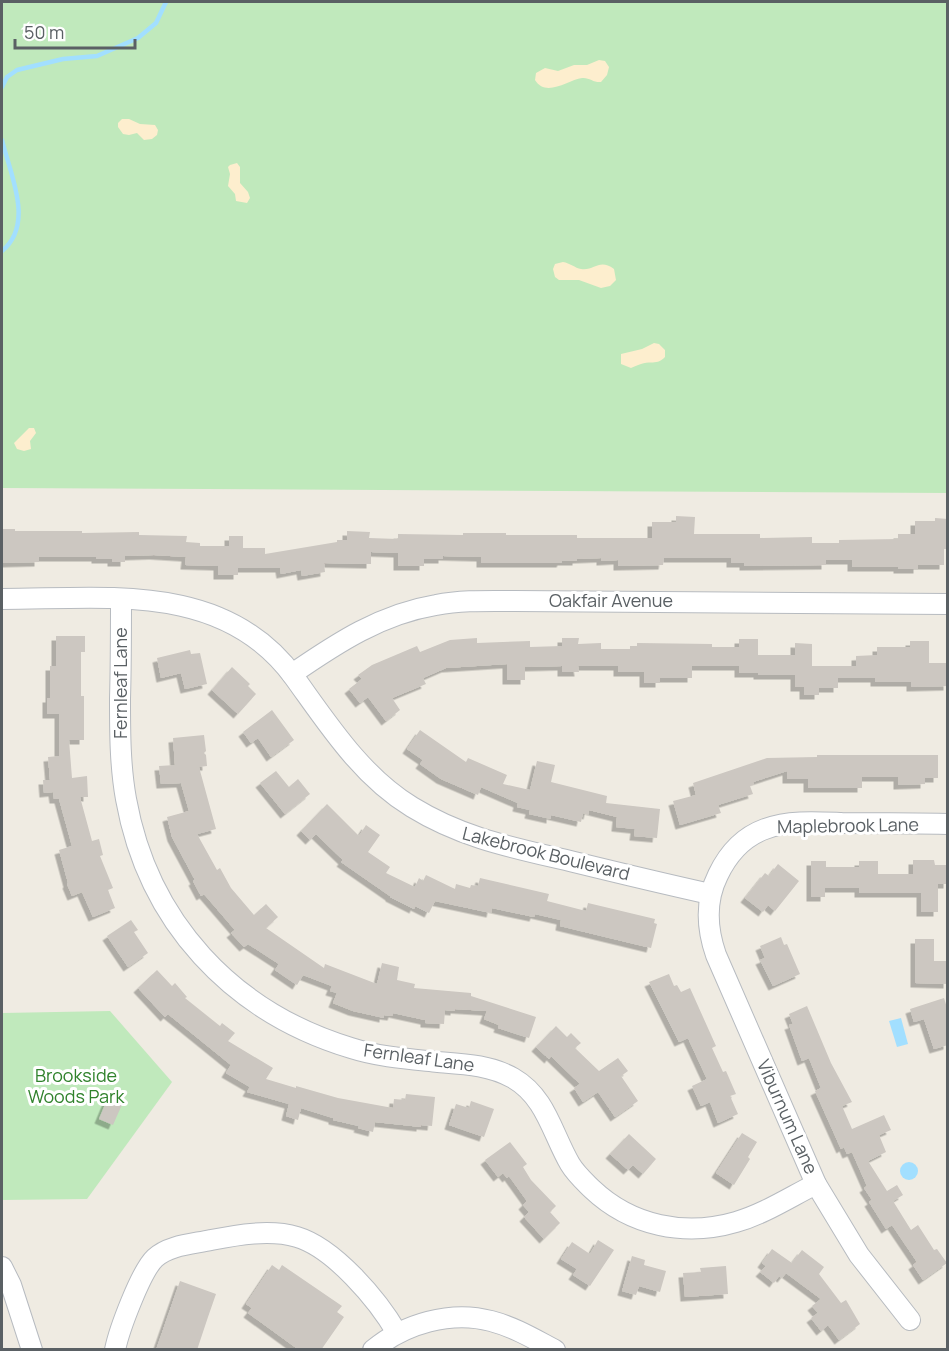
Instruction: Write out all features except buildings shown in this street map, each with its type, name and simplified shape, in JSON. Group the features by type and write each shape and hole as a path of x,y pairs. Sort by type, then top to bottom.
{"street":[{"name":"Lakebrook Boulevard","path":"2,599 165,601 213,614 256,638 292,674 362,765 395,795 435,821 493,843 710,894"},
{"name":"Fernleaf Lane","path":"121,599 121,752 125,796 135,838 148,874 173,919 188,940 234,988 282,1020 351,1048 379,1055 483,1067 511,1077 539,1100 569,1161 580,1176 612,1206 645,1222 680,1228 724,1225 754,1216 816,1184"},
{"name":"Oakfair Avenue","path":"292,674 346,638 373,624 414,609 456,602 948,604"},
{"name":"Maplebrook Lane","path":"710,894 730,854 749,837 768,828 786,824 820,822 948,824"},
{"name":"Viburnum Lane","path":"710,894 709,925 712,944 816,1184 859,1255 910,1320"},
{"path":"115,1350 127,1313 146,1271 156,1258 181,1246 243,1235 288,1235 314,1245 327,1253 368,1292 398,1333"},
{"path":"2,1267 11,1285 32,1350"},
{"path":"373,1350 410,1327 435,1320 476,1318 513,1328 555,1350"}],"green space":[{"path":"2,2 947,2 947,493 2,488"},
{"name":"Brookside Woods Park","path":"110,1011 172,1082 87,1199 2,1200 2,1013"}],"sand":[{"path":"599,60 605,61 609,67 607,75 601,82 582,78 545,88 535,80 536,73 545,68 558,71"},
{"path":"122,119 129,119 140,124 155,125 158,130 157,135 152,139 144,140 137,133 123,134 118,123"},
{"path":"237,163 240,167 240,183 250,198 247,203 236,201 235,194 228,186 230,174 228,167"},
{"path":"563,262 581,269 601,265 609,266 614,269 616,280 610,286 601,288 579,280 559,280 555,277 553,269 555,264"},
{"path":"654,343 659,344 665,350 665,357 662,360 631,368 621,364 621,354 642,349"},
{"path":"29,428 34,428 36,433 30,441 31,449 24,451 17,449 14,443"}],"water":[{"path":"901,1018 908,1044 897,1047 889,1021"},
{"path":"909,1162 915,1165 918,1171 915,1177 909,1180 903,1177 900,1171 903,1165"}],"waterway":[{"path":"2,87 7,77 17,70 63,59 97,56 138,38 156,23 166,2"},
{"path":"2,140 14,183 19,213 12,240 2,251"}]}
